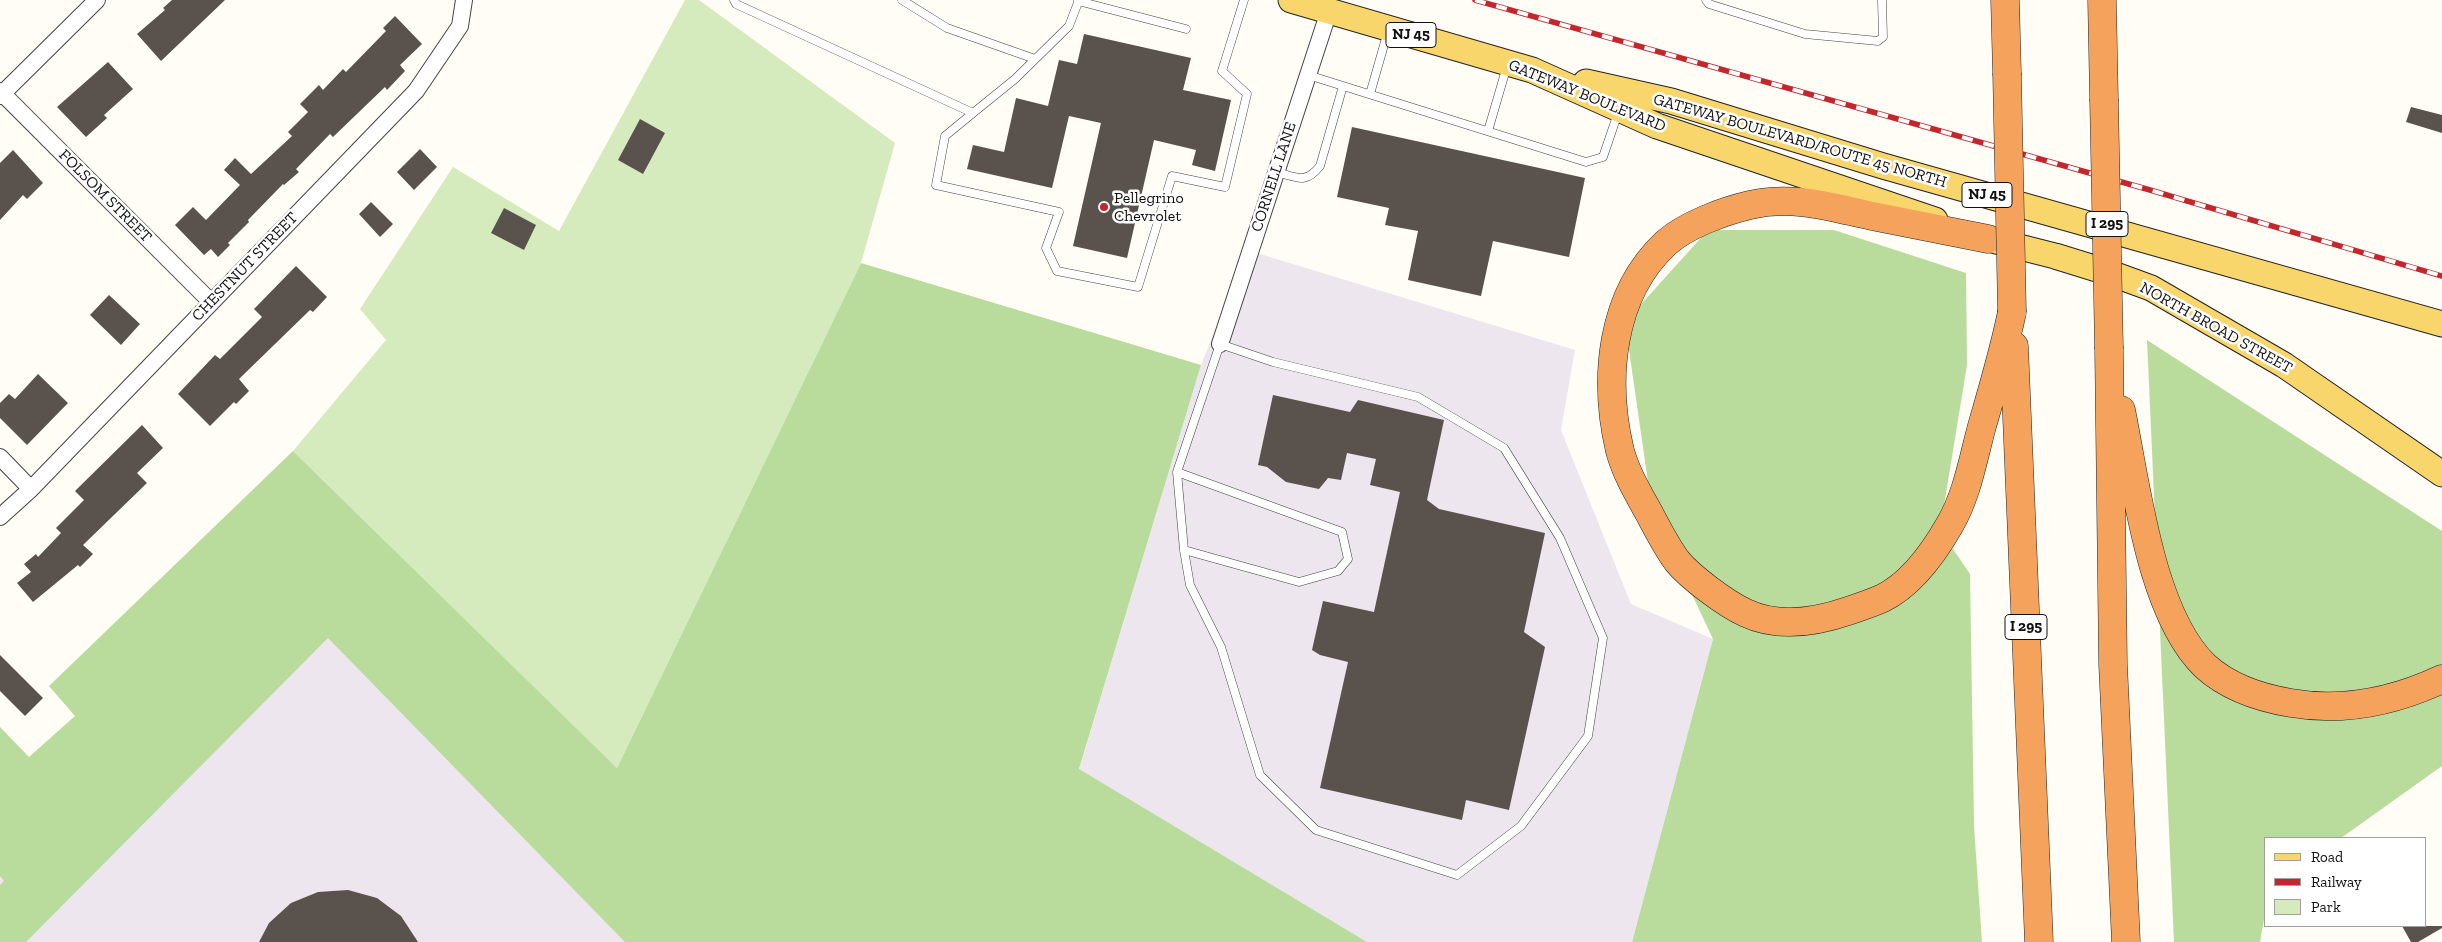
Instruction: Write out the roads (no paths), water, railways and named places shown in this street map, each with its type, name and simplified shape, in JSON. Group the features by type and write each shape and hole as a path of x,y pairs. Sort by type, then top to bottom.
{"highway":[{"name":"I 295","path":"2005,0 2012,312 2039,942"},
{"name":"I 295","path":"2102,0 2112,634 2126,942"},
{"path":"1988,239 1790,199 1750,205 1705,220 1668,242 1643,269 1621,317 1613,349 1611,382 1620,452 1632,482 1678,562 1726,602 1747,614 1778,622 1807,622 1830,617 1886,596 1914,574 1952,522 1976,458 1981,429 1996,384 2012,312"},
{"path":"2109,349 2143,519 2160,588 2185,642 2206,666 2233,685 2261,696 2320,706 2366,704 2408,692 2442,679"}],"main road":[{"name":"GATEWAY BOULEVARD","path":"1290,0 1532,70 1657,126 1795,173"},
{"name":"GATEWAY BOULEVARD/ROUTE 45 NORTH","path":"1532,70 1671,101 1883,166 2442,324"},
{"name":"NORTH BROAD STREET","path":"1795,173 1877,199 1988,239 2064,258 2152,288 2284,365 2442,474"}],"street":[{"path":"1,93 97,0"},
{"name":"CHESTNUT STREET","path":"0,517 31,489 416,91 460,26 464,0"},
{"name":"CORNELL LANE","path":"1220,344 1329,11"},
{"name":"FOLSOM STREET","path":"1,93 211,302"},
{"path":"0,457 31,489"}],"lane":[{"path":"734,0 736,4 973,113"},
{"path":"1186,29 1078,0 1069,26 1015,79 945,136 936,185 1059,212 1046,248 1058,271 1138,287 1172,176 1225,187 1248,94 1222,71 1244,0"},
{"path":"1706,0 1709,4 1805,34 1878,42 1883,37 1882,0"},
{"path":"907,1 947,28 1035,59"},
{"path":"1370,94 1389,28"},
{"path":"1488,131 1508,63"},
{"path":"1308,75 1586,162 1603,156 1620,109"},
{"path":"1276,172 1304,179 1312,176 1320,166 1343,86"},
{"path":"1220,344 1273,362 1418,397 1504,448 1560,538 1603,638 1588,736 1522,826 1457,875 1316,830 1260,776 1221,647 1190,585 1184,550 1177,472 1220,344"},
{"path":"1177,472 1342,532 1348,559 1338,570 1300,582 1184,550"}],"railway":[{"path":"1475,0 2150,190 2442,276"}],"place":[{"name":"Pellegrino Chevrolet","path":"1104,207"}]}
